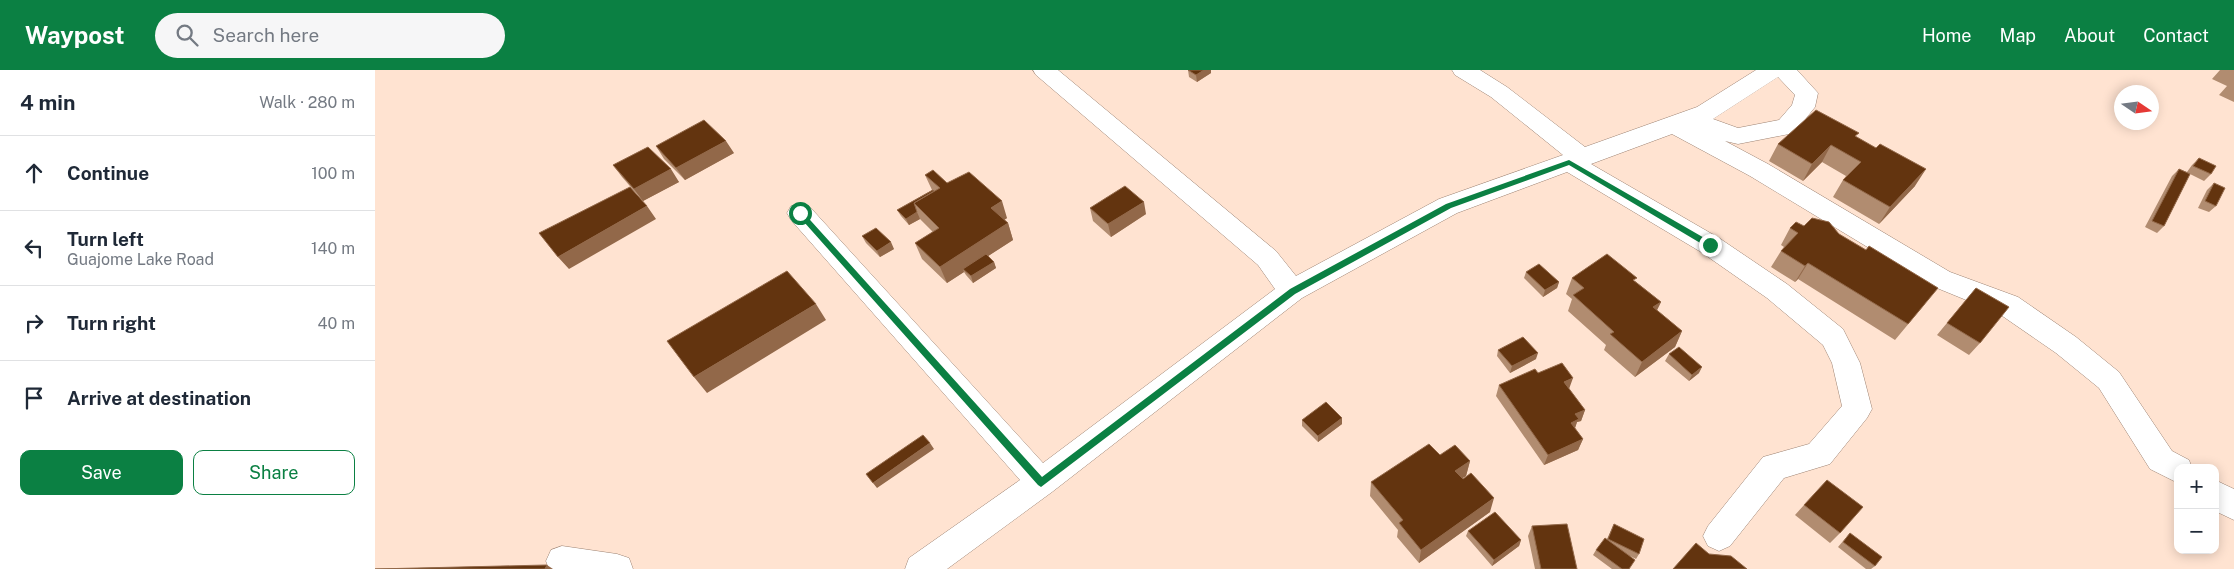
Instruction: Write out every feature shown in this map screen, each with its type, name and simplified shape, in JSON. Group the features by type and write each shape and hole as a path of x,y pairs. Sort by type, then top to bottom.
{"street":[{"path":"1044,70 1267,258 1293,291"},
{"path":"1463,70 1502,94 1575,160 1710,245 1777,291 1833,336 1846,363 1857,408 1819,455 1774,467 1719,536"},
{"path":"921,569 1041,482 1293,291 1448,206 1705,113 1772,70"},
{"path":"1682,121 1738,136 1786,128 1803,107 1807,93 1784,70"},
{"path":"1682,121 1759,170 1941,278 2008,305 2059,340 2109,380 2161,460 2174,468"},
{"path":"800,213 1041,482"},
{"path":"2219,497 2234,506"},
{"path":"562,561 617,569"}],"building":[{"path":"1188,70 1204,70 1196,75"},
{"path":"1816,110 1859,133 1855,136 1876,148 1880,144 1926,169 1890,207 1843,180 1861,162 1831,145 1812,164 1778,144"},
{"path":"704,120 726,141 676,168 656,146"},
{"path":"648,147 671,169 634,189 613,165"},
{"path":"2199,158 2216,166 2211,174 2193,166"},
{"path":"2179,169 2190,174 2164,226 2152,221"},
{"path":"933,170 947,183 969,172 1002,201 991,208 1008,223 940,267 915,243 939,228 914,203 940,188 925,175"},
{"path":"2214,183 2225,188 2216,206 2205,201"},
{"path":"1125,186 1144,202 1108,224 1090,208"},
{"path":"630,187 647,206 558,257 539,233"},
{"path":"933,190 914,203 917,212 906,219 897,210"},
{"path":"1812,218 1829,222 1839,234 1866,250 1869,246 1938,288 1908,324 1808,263 1805,266 1781,251 1798,233 1790,228 1796,222 1804,226"},
{"path":"876,228 891,242 877,251 862,236"},
{"path":"986,254 994,262 971,276 963,269"},
{"path":"1607,254 1637,278 1633,280 1661,302 1653,307 1682,331 1642,362 1610,334 1614,332 1573,295 1584,288 1572,278"},
{"path":"1539,264 1559,282 1545,290 1526,272"},
{"path":"787,271 816,304 694,377 667,341"},
{"path":"1976,288 2009,307 1980,343 1947,323"},
{"path":"1523,337 1538,353 1512,366 1498,350"},
{"path":"1679,347 1702,367 1692,375 1669,354"},
{"path":"1562,363 1573,378 1564,382 1585,410 1575,414 1579,419 1571,423 1583,439 1548,455 1499,385 1535,369 1538,373"},
{"path":"1326,402 1342,418 1318,436 1302,420"},
{"path":"923,435 930,443 873,483 866,474"},
{"path":"1429,444 1440,455 1455,445 1470,461 1455,471 1463,479 1471,473 1494,498 1421,550 1399,523 1403,520 1371,482"},
{"path":"1827,480 1863,507 1840,533 1804,505"},
{"path":"1495,512 1521,540 1494,560 1468,531"},
{"path":"1567,524 1577,569 1541,569 1532,526"},
{"path":"1614,524 1644,539 1639,554 1608,539"},
{"path":"1850,533 1882,557 1875,566 1843,542"},
{"path":"1605,538 1635,560 1629,569 1622,569 1596,550"},
{"path":"1696,543 1709,554 1731,556 1747,569 1673,569"},
{"path":"547,565 545,569 375,569"}],"route":[{"path":"800,213 1041,482 1293,291 1448,206 1569,162 1710,245"}]}
